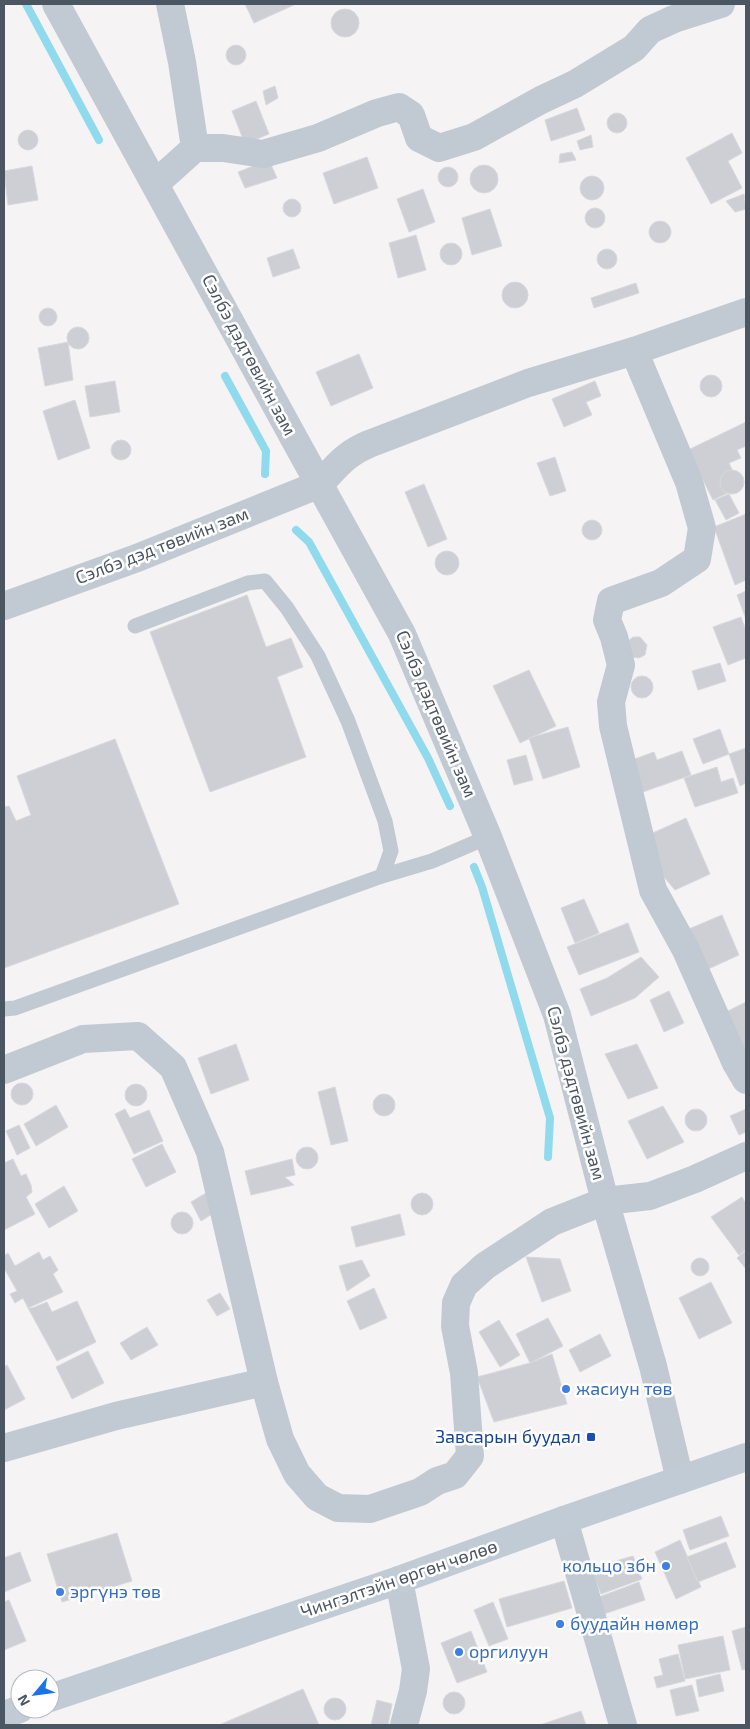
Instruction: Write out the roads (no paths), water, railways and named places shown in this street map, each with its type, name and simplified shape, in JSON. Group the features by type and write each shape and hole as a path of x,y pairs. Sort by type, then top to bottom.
{"main road":[{"name":"Чингэлтэйн өргөн чөлөө","path":"60,1695 399,1580 680,1480 744,1461"}],"street":[{"name":"Сэлбэ дэдтөвийн зам","path":"56,4 402,634 488,837 557,1015 605,1200 653,1366 680,1480"},
{"path":"170,4 182,62 195,148"},
{"path":"156,184 195,148 223,148 263,154 318,138 377,113 399,106 411,115 419,138 439,148 474,137 541,100 575,84 634,48 650,30 674,19 721,4"},
{"path":"320,484 345,457 356,449 528,383 634,351 746,312"},
{"path":"634,351 689,482 702,528 698,559 661,583 611,601 607,620 614,637 621,665 611,702 613,726 652,890 686,950 736,1064 746,1080"},
{"name":"Сэлбэ дэд төвийн зам","path":"4,606 137,558 320,484"},
{"path":"4,1070 83,1038 138,1036 173,1067 210,1152 264,1382 280,1439 297,1474 317,1497 338,1508 370,1509 420,1492 437,1481 455,1475 470,1456 464,1373 455,1326 456,1303 464,1285 485,1266 552,1222 605,1200 650,1196 695,1179 746,1156"},
{"path":"4,1448 116,1416 264,1382"},
{"path":"564,1520 623,1725"},
{"path":"399,1580 416,1669 413,1691 404,1725"}],"lane":[{"path":"135,626 248,583 265,581 287,608 318,656 348,721 390,843 391,851 382,876"},
{"path":"4,1009 24,1005 382,876 432,861 488,837"}],"waterway":[{"path":"26,4 99,140"},
{"path":"225,376 266,451 265,474"},
{"path":"296,530 309,542 428,758 450,806"},
{"path":"474,867 482,887 550,1118 548,1157"}],"place":[{"name":"жасиун төв","path":"566,1389"},
{"name":"Завсарын буудал","path":"591,1437"},
{"name":"кольцо збн","path":"666,1566"},
{"name":"эргүнэ төв","path":"60,1592"},
{"name":"буудайн нөмөр","path":"560,1624"},
{"name":"оргилуун","path":"459,1652"}]}
